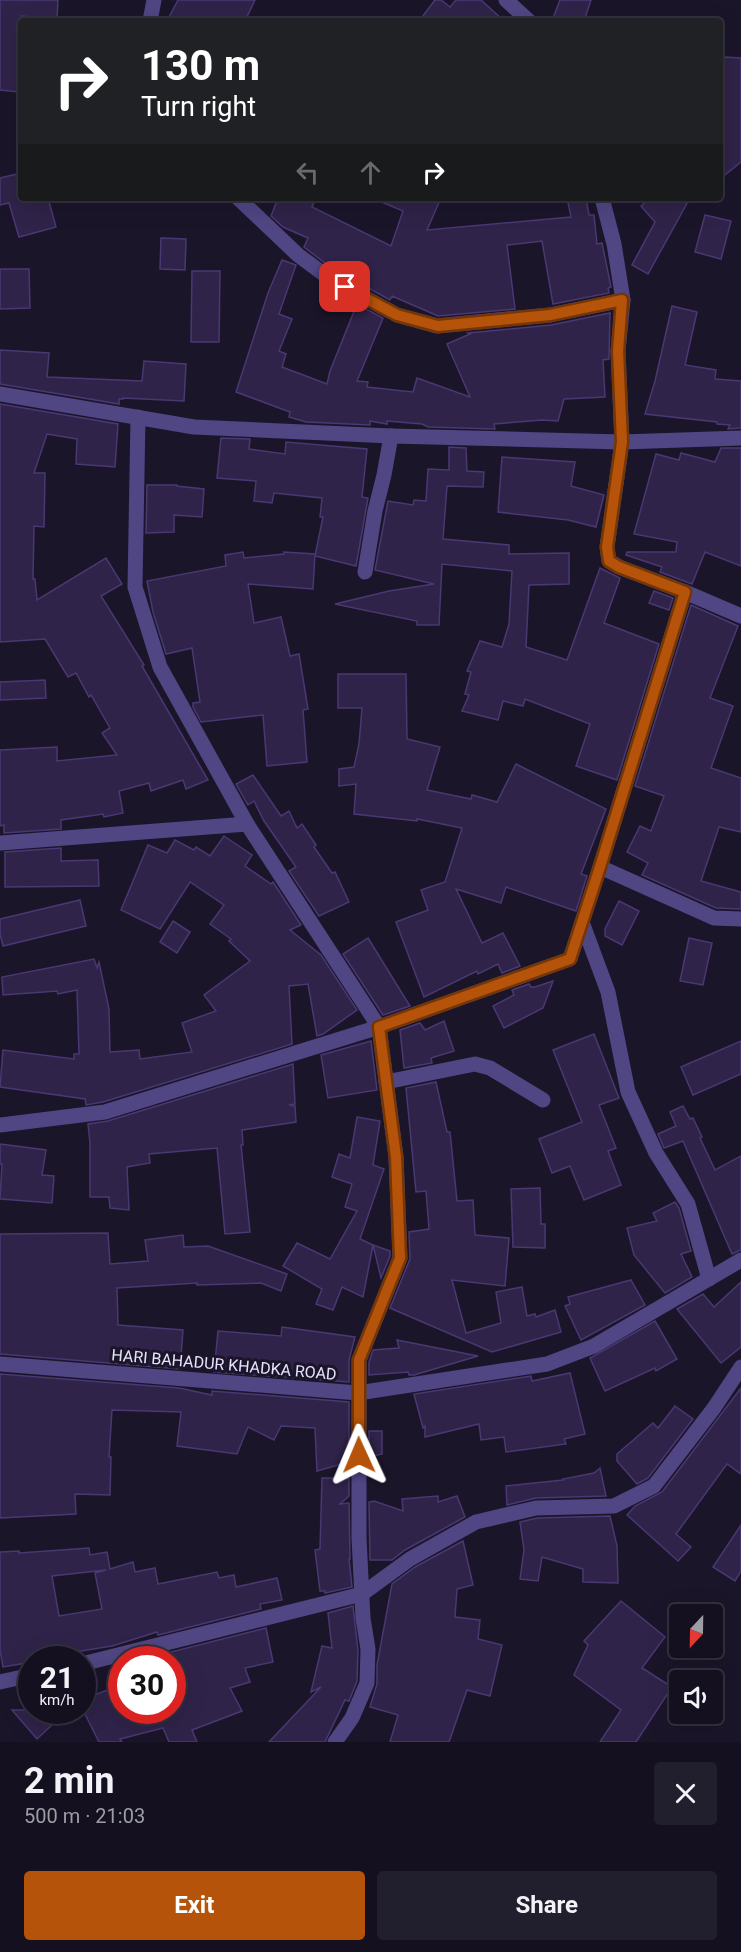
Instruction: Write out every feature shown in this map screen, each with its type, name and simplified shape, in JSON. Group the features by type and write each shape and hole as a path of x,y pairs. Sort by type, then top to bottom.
{"street":[{"path":"151,18 154,0"},
{"path":"506,0 526,18"},
{"path":"241,201 298,255 329,278 397,315 438,326 550,315 622,300"},
{"path":"603,201 614,244 622,300 618,351 622,442 607,547 609,561 741,616"},
{"path":"0,394 194,427 391,436 622,442 741,438"},
{"path":"138,417 135,587 160,667 247,824 379,1027 396,1157 400,1258 359,1360 359,1538 363,1618 368,1649 368,1683 352,1718 335,1742"},
{"path":"365,572 391,436"},
{"path":"0,1125 105,1112 379,1027 570,959 685,592"},
{"path":"0,843 247,824"},
{"path":"600,867 714,918 741,919"},
{"path":"582,922 608,992 628,1092 656,1153 688,1204 709,1279"},
{"path":"386,1082 475,1064 490,1068 543,1100"},
{"name":"HARI BAHADUR KHADKA ROAD","path":"0,1364 358,1393 547,1364 594,1346 741,1260"},
{"path":"96,1660 362,1594 410,1559 476,1522 536,1508 614,1506 654,1486 714,1408 741,1367"},
{"path":"0,1682 18,1678"}],"building":[{"path":"0,0 58,0 57,18 21,16 18,18 18,92 0,90"},
{"path":"178,0 255,0 246,18 169,18"},
{"path":"435,0 441,0 450,7 456,0 481,0 501,18 421,18"},
{"path":"560,0 591,0 585,18 553,18"},
{"path":"723,58 741,58 741,162 723,177 723,132"},
{"path":"18,174 18,201 49,201 56,227 19,237 9,203 0,205 0,178"},
{"path":"277,201 315,201 312,207 391,246 403,211 379,201 440,201 427,230 571,217 568,201 587,201 589,215 594,215 597,244 602,243 611,287 608,288 609,293 553,304 542,241 507,245 515,309 438,316 392,296 390,300 365,284 334,270 304,247 308,238 283,227 271,216"},
{"path":"647,201 688,201 648,274 632,265 655,222 641,206"},
{"path":"705,215 731,221 721,259 695,252"},
{"path":"161,238 186,239 185,270 160,269"},
{"path":"282,260 296,265 279,314 292,319 279,351 286,354 282,367 327,384 357,304 383,318 357,381 368,382 367,387 413,392 417,378 470,397 447,344 470,334 468,333 551,325 610,313 609,359 603,360 605,397 564,399 558,421 494,424 495,429 428,427 422,424 387,421 387,424 370,421 370,425 306,422 289,417 290,412 236,392 268,293"},
{"path":"0,269 29,269 30,308 0,309"},
{"path":"192,271 220,271 219,342 191,342"},
{"path":"672,306 697,312 685,365 716,370 715,379 741,381 741,428 728,429 730,425 717,424 717,422 645,414"},
{"path":"0,350 49,353 47,377 142,381 144,361 186,364 184,401 123,398 119,399 119,404 0,384"},
{"path":"0,404 118,424 115,467 76,464 77,439 47,434 34,473 45,473 44,527 34,526 33,579 35,579 37,600 106,558 122,584 101,596 144,665 142,666 208,780 186,789 183,780 151,791 149,783 119,791 123,813 104,817 103,814 61,820 61,829 4,833 4,825 0,826 0,750 57,747 57,761 117,755 102,733 110,728 91,695 89,697 76,673 68,677 45,639 0,642"},
{"path":"221,438 250,439 249,449 285,454 286,442 367,449 362,497 368,498 356,566 315,556 323,517 320,517 322,498 274,493 272,503 254,501 256,481 217,478"},
{"path":"449,447 466,448 467,471 484,472 483,487 447,486 443,539 509,545 509,554 569,553 569,584 529,585 526,647 567,660 600,568 620,578 604,623 659,644 617,780 576,766 590,724 525,699 523,706 503,701 498,720 462,711 469,695 465,694 471,672 467,671 480,641 502,647 509,624 512,571 442,564 439,625 417,625 417,621 335,604 389,591 434,584 375,570 388,501 413,505 414,500 426,501 428,469 449,470"},
{"path":"721,448 741,448 741,566 705,552 692,584 660,572 662,567 626,555 627,552 676,552 677,542 634,534 656,454 679,460 681,453 715,462"},
{"path":"502,457 575,462 571,486 604,495 596,527 568,520 498,512"},
{"path":"147,485 177,485 204,489 202,517 174,515 174,532 146,533"},
{"path":"243,552 244,558 284,554 284,552 315,554 313,589 248,584 254,623 281,617 290,656 299,654 308,709 303,710 307,762 267,766 263,715 201,722 193,707 193,703 200,702 192,648 166,654 153,612 147,581 226,566 225,555"},
{"path":"654,591 673,598 669,610 649,603"},
{"path":"691,605 738,626 710,698 733,706 711,768 741,778 741,832 719,827 701,881 741,892 741,909 716,908 642,875 648,863 627,852 640,826 651,831 664,796 635,786"},
{"path":"338,674 406,674 407,739 440,747 427,790 471,799 472,795 497,802 516,764 606,809 581,874 587,876 576,911 506,887 501,903 456,889 482,943 503,933 520,966 502,973 498,964 478,974 477,971 424,997 396,922 428,910 421,890 445,882 462,828 417,819 417,821 354,814 356,784 339,786 339,769 354,767 359,744 362,708 338,708"},
{"path":"45,680 46,698 0,700 0,682"},
{"path":"253,775 281,816 289,811 297,828 302,824 316,845 314,847 332,873 335,872 349,902 319,916 289,871 296,867 264,821 254,801 248,805 236,784"},
{"path":"224,836 252,855 245,866 271,884 273,882 301,925 290,930 321,955 357,1010 317,1036 308,984 289,986 292,1044 103,1102 86,1105 85,1099 0,1087 3,1050 74,1059 74,1054 79,1054 77,990 58,994 57,991 3,995 2,977 94,959 97,968 99,962 109,1009 110,1052 139,1050 140,1059 192,1052 182,1023 216,1011 204,995 250,961 229,941 231,939 210,924 224,905 190,882 160,929 121,910 148,845 167,853 175,840 194,850 196,847 210,856"},
{"path":"61,848 61,861 98,860 99,886 5,887 5,852"},
{"path":"80,900 86,926 3,946 0,919"},
{"path":"619,901 639,911 622,945 605,936 605,929"},
{"path":"173,921 190,932 177,953 160,942"},
{"path":"368,938 410,1006 383,1015 343,954"},
{"path":"689,938 712,943 703,985 680,981"},
{"path":"553,981 543,1008 504,1028 493,1006 514,995 512,990 529,984 535,987"},
{"path":"444,1021 454,1051 431,1058 432,1063 404,1068 400,1030 420,1023 425,1030"},
{"path":"594,1034 619,1098 599,1105 616,1148 608,1151 621,1185 584,1200 570,1166 552,1173 539,1139 582,1122 553,1050"},
{"path":"371,1041 377,1090 328,1098 321,1055"},
{"path":"741,1041 741,1074 693,1095 681,1067"},
{"path":"293,1064 295,1104 289,1105 295,1106 296,1122 242,1130 243,1145 241,1145 250,1232 225,1234 217,1148 149,1154 150,1163 127,1167 129,1210 110,1208 109,1197 90,1197 88,1124 108,1121"},
{"path":"436,1082 447,1132 450,1132 457,1201 473,1200 475,1235 509,1238 505,1286 452,1280 466,1333 501,1323 496,1292 522,1287 527,1316 535,1314 536,1317 555,1310 561,1332 492,1352 390,1308 410,1259 409,1232 429,1229 426,1191 416,1192 406,1088"},
{"path":"683,1106 690,1119 693,1118 715,1170 741,1156 741,1250 732,1254 683,1141 664,1148 658,1134 676,1126 670,1112"},
{"path":"357,1117 380,1121 373,1165 384,1169 360,1239 373,1245 363,1297 342,1287 333,1310 316,1304 322,1289 283,1266 297,1243 330,1259 357,1211 345,1207 352,1184 332,1177 339,1154 350,1158"},
{"path":"0,1144 46,1150 42,1175 54,1176 52,1203 0,1199 2,1164 0,1164"},
{"path":"540,1188 541,1224 545,1224 545,1248 513,1247 511,1189"},
{"path":"675,1202 679,1208 691,1251 681,1254 692,1277 665,1293 634,1255 627,1228 657,1221 653,1213"},
{"path":"108,1233 110,1264 148,1261 145,1240 183,1235 184,1247 208,1246 287,1274 281,1291 261,1283 197,1285 197,1283 117,1288 118,1325 183,1330 180,1369 0,1354 0,1234"},
{"path":"373,1245 390,1251 381,1278"},
{"path":"631,1280 645,1305 581,1340 565,1306 570,1304 568,1297"},
{"path":"741,1282 741,1347 721,1363 677,1309 703,1294 714,1307"},
{"path":"655,1321 677,1359 656,1371 655,1368 605,1391 590,1358"},
{"path":"282,1327 355,1337 349,1360 349,1382 214,1372 218,1331 281,1336"},
{"path":"397,1340 478,1356 414,1375 409,1375 408,1372 369,1375 369,1362 373,1350 399,1348"},
{"path":"570,1373 585,1434 564,1439 566,1444 506,1452 504,1437 481,1440 479,1424 425,1437 425,1426 423,1428 414,1394 531,1376 532,1381"},
{"path":"0,1374 179,1388 212,1395 212,1391 349,1402 349,1462 317,1471 315,1428 281,1426 274,1440 248,1427 237,1454 177,1446 181,1412 112,1410 109,1457 111,1457 110,1495 75,1494 76,1514 0,1518"},
{"path":"741,1388 741,1474 727,1464 676,1534 691,1547 678,1561 627,1515 635,1506 662,1492"},
{"path":"675,1406 693,1419 648,1478 637,1484 617,1461 617,1454 653,1423 658,1428"},
{"path":"369,1431 382,1431 382,1454 369,1457"},
{"path":"600,1468 606,1496 536,1498 507,1505 506,1486 563,1480 594,1473"},
{"path":"322,1478 349,1478 349,1496 340,1504 349,1503 349,1559 352,1587 325,1593 325,1591 320,1591 315,1550 320,1549"},
{"path":"438,1496 438,1502 457,1496 465,1517 405,1550 392,1560 370,1560 369,1502 374,1501 403,1511 402,1499"},
{"path":"610,1516 617,1546 618,1583 583,1582 583,1569 542,1557 538,1581 520,1579 524,1550 520,1522 537,1518"},
{"path":"741,1525 741,1571 735,1581 713,1567"},
{"path":"463,1541 473,1585 457,1589 455,1617 480,1620 478,1639 502,1645 490,1696 467,1690 449,1742 390,1742 398,1715 370,1707 377,1684 377,1665 392,1584 415,1567"},
{"path":"89,1548 90,1555 107,1552 110,1569 133,1562 135,1572 155,1568 158,1584 217,1572 219,1578 234,1575 236,1587 277,1578 282,1600 260,1604 261,1609 158,1635 157,1632 112,1646 96,1649 96,1646 18,1646 18,1664 3,1667 0,1650 0,1552 19,1551 19,1553","holes":["106,1570 95,1573 102,1609 59,1616 52,1576"]},
{"path":"621,1601 665,1637 642,1668 669,1685 669,1692 636,1742 600,1742 621,1710 574,1675 588,1645 584,1641"},
{"path":"353,1606 358,1650 357,1681 349,1701 345,1700 325,1742 269,1742 321,1687 311,1692 322,1646 332,1648 328,1613"},
{"path":"266,1628 273,1662 245,1668 250,1682 230,1688 242,1711 192,1730 197,1742 169,1742 163,1728 120,1739 122,1742 99,1742 90,1724 96,1724 96,1694 108,1690 108,1724 186,1724 186,1648"},
{"path":"24,1724 53,1724 37,1739"}],"route":[{"path":"345,287 397,315 438,326 550,315 622,300 618,351 622,442 607,547 609,561 685,592 570,959 379,1027 396,1157 400,1258 359,1360 359,1455"}]}
